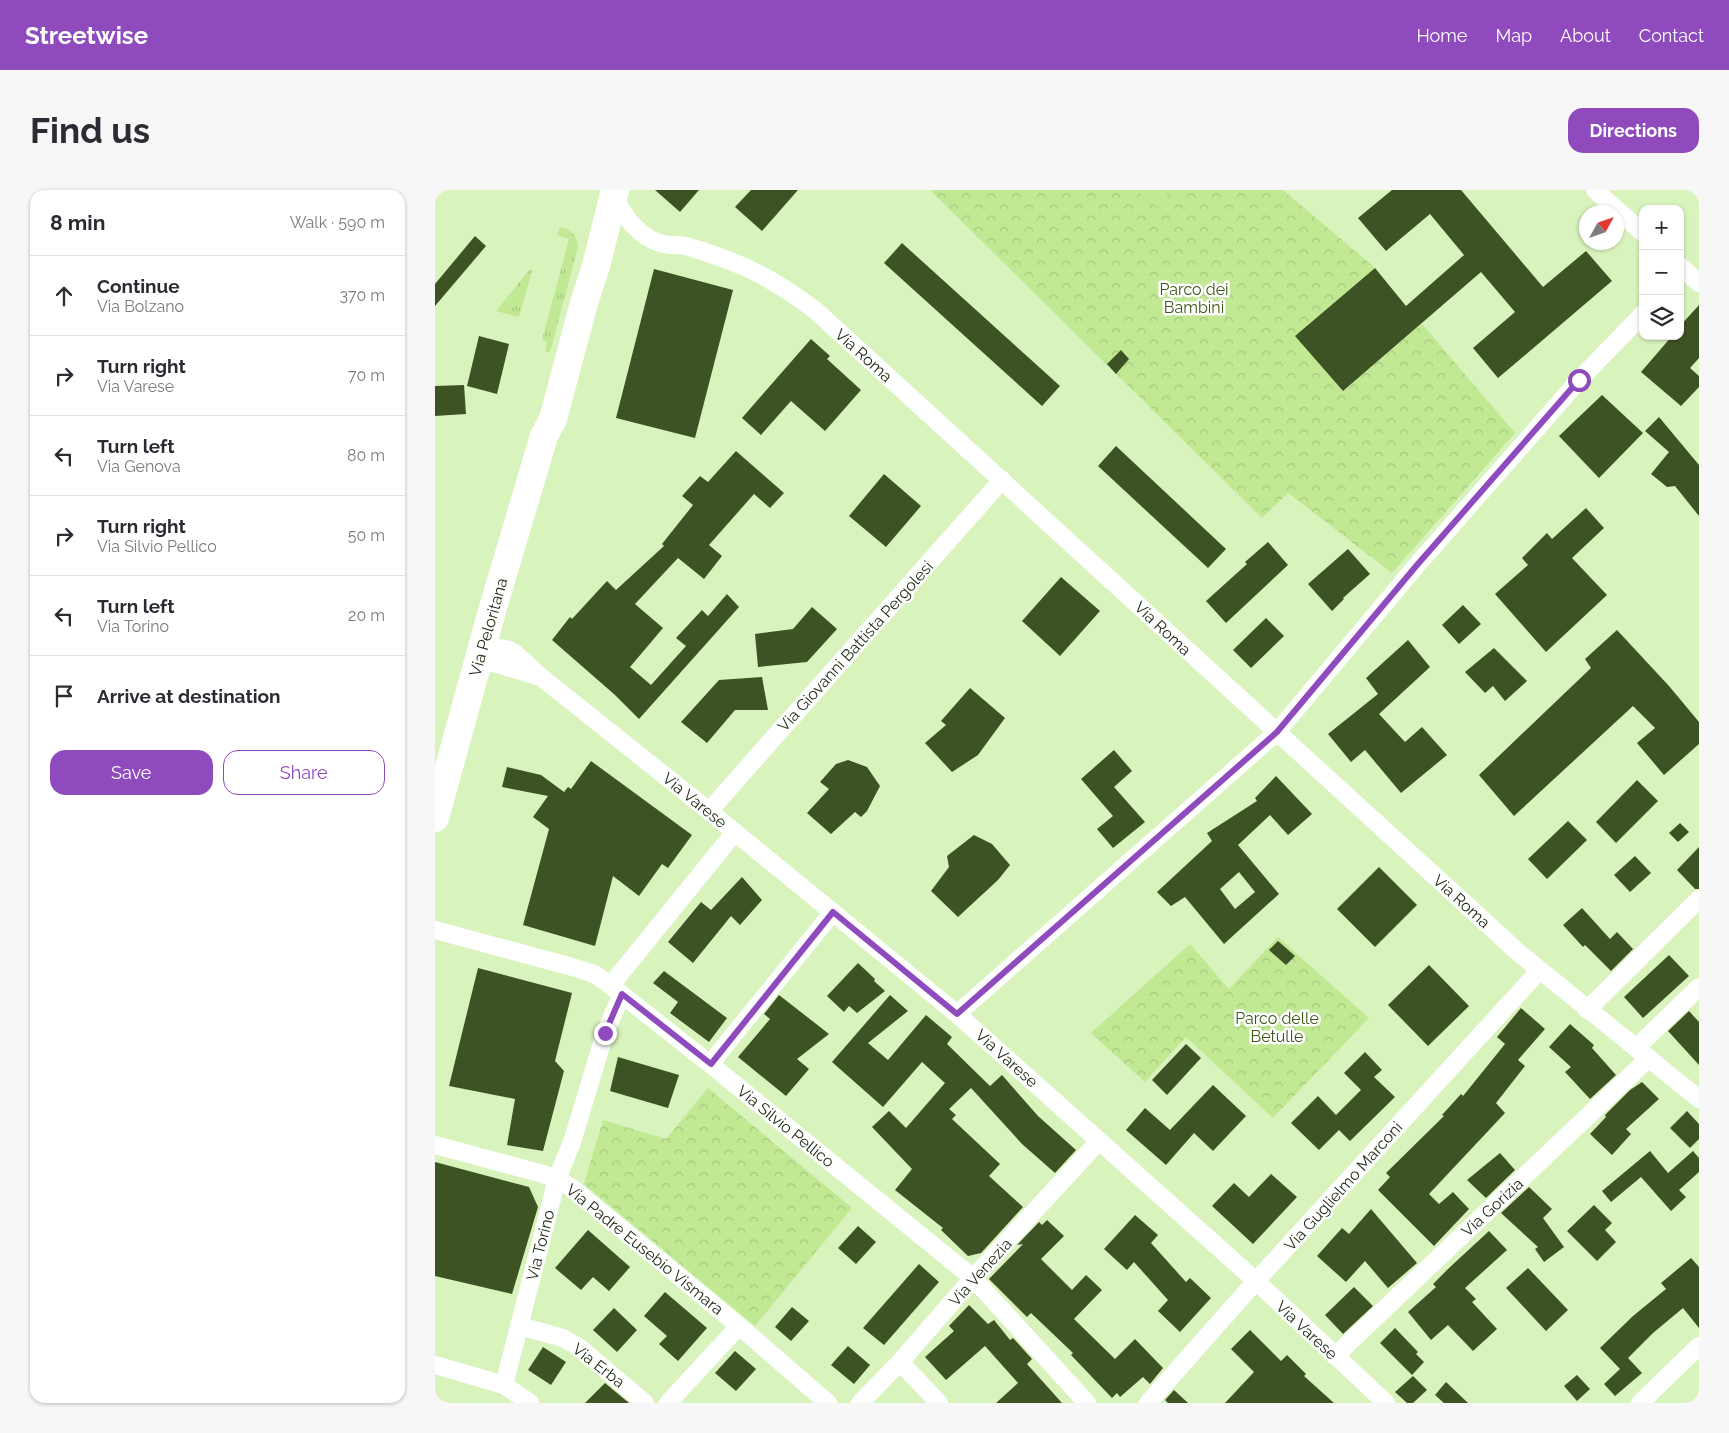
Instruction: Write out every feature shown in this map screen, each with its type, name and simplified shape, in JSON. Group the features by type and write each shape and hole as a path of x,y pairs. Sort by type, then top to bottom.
{"main road":[{"name":"Via Peloritana","path":"435,818 481,650 544,436 553,420 584,303 596,266 611,191"}],"street":[{"path":"1595,190 1639,229"},
{"name":"Via Roma","path":"611,191 630,221 649,237 662,244 681,245 714,254 768,279 815,310 1539,971 1699,1099"},
{"path":"1684,272 1699,283"},
{"path":"957,1014 1277,732 1417,565 1579,380 1639,318"},
{"name":"Via Giovanni Battista Pergolesi","path":"709,811 1002,480"},
{"name":"Via Varese","path":"481,650 494,663 541,676 957,1014 1256,1281 1386,1403"},
{"name":"Via Torino","path":"504,1385 557,1179 572,1142 616,990 735,832"},
{"path":"1587,1010 1699,899"},
{"path":"711,1064 833,912"},
{"name":"Via Silvio Pellico","path":"435,930 594,974 711,1064 973,1278 1087,1403"},
{"name":"Via Guglielmo Marconi","path":"1148,1403 1256,1281 1539,971"},
{"name":"Via Gorizia","path":"1335,1356 1642,1054 1699,987"},
{"name":"Via Venezia","path":"860,1403 900,1362 973,1278 1099,1141"},
{"name":"Via Padre Eusebio Vismara","path":"435,1144 557,1179 572,1188 739,1326 828,1403"},
{"name":"Via Erba","path":"520,1326 563,1338 579,1347 645,1403"},
{"path":"668,1403 739,1326"},
{"path":"1640,1403 1699,1346"},
{"path":"900,1362 939,1403"},
{"path":"435,1365 504,1385 530,1403"}],"green space":[{"name":"Parco dei Bambini","path":"932,190 1283,190 1375,268 1296,335 1343,391 1422,324 1515,433 1392,573 1288,493 1262,518"},
{"path":"1135,190 1170,190 1157,207"},
{"path":"560,227 573,234 577,239 578,247 551,349 549,352 545,352 547,342 542,340 569,239 557,235"},
{"path":"530,269 532,271 519,317 496,311"},
{"name":"Parco delle Betulle","path":"1278,937 1369,1018 1273,1118 1186,1037 1145,1082 1091,1033 1190,944 1229,989"},
{"path":"708,1088 852,1208 755,1326 584,1184 603,1120 666,1139"}],"building":[{"path":"655,190 699,190 680,212"},
{"path":"751,190 798,190 762,231 735,207"},
{"path":"1392,190 1461,190 1543,287 1586,251 1612,281 1498,378 1473,348 1515,312 1481,272 1343,391 1295,336 1375,268 1406,306 1464,255 1430,214 1386,251 1358,218"},
{"path":"475,236 486,246 435,306 435,284"},
{"path":"902,243 1060,386 1042,406 884,263"},
{"path":"654,269 733,290 695,438 616,418"},
{"path":"1699,305 1699,358 1690,368 1699,376 1699,387 1681,406 1641,372 1669,340 1684,340 1684,322"},
{"path":"479,336 509,344 497,394 467,386"},
{"path":"811,339 830,356 827,359 861,390 825,431 791,401 761,435 742,418"},
{"path":"1121,350 1129,359 1116,374 1107,364"},
{"path":"464,385 466,414 435,416 435,386"},
{"path":"1602,395 1643,433 1599,478 1559,436"},
{"path":"1659,417 1699,465 1699,516 1675,486 1667,487 1651,474 1669,452 1645,431"},
{"path":"1116,446 1226,549 1208,568 1098,466"},
{"path":"736,451 784,493 770,508 754,494 709,545 722,556 704,579 678,558 635,604 663,628 630,667 651,685 686,646 676,638 702,610 708,616 727,594 739,607 639,719 615,695 552,640 570,617 572,619 607,581 616,590 664,546 662,544 693,505 682,496 700,476 708,482"},
{"path":"884,474 921,506 886,547 849,516"},
{"path":"1586,508 1604,528 1572,558 1607,595 1546,652 1495,594 1528,565 1522,558 1547,533 1552,539"},
{"path":"1268,542 1288,565 1226,623 1206,601"},
{"path":"1348,549 1370,574 1343,598 1332,611 1308,584"},
{"path":"1061,577 1100,611 1060,656 1022,621"},
{"path":"1463,605 1481,624 1459,644 1442,625"},
{"path":"812,607 837,629 807,662 758,667 755,634 793,629"},
{"path":"1266,618 1284,636 1251,668 1233,650"},
{"path":"1617,630 1669,686 1699,722 1699,744 1664,775 1637,743 1655,728 1633,706 1514,816 1479,775 1591,668 1585,659"},
{"path":"1408,640 1430,667 1379,714 1405,742 1422,727 1447,755 1401,793 1365,750 1351,762 1328,734 1378,694 1366,678"},
{"path":"1494,648 1527,681 1505,701 1493,686 1485,693 1465,672"},
{"path":"762,677 768,710 735,710 707,743 681,722 719,680"},
{"path":"970,688 1005,718 978,755 952,772 925,743 946,725 941,721"},
{"path":"1114,750 1132,771 1114,787 1145,822 1113,848 1097,829 1113,816 1081,779"},
{"path":"848,760 867,767 880,786 867,811 861,817 855,812 831,834 807,813 829,789 820,782 836,764"},
{"path":"591,761 692,835 668,868 662,864 639,896 613,876 595,946 523,925 549,829 533,817 548,796 502,787 507,767 541,775 564,792 568,787 571,789"},
{"path":"1276,776 1312,814 1288,835 1270,815 1238,845 1279,894 1224,944 1185,897 1171,906 1157,892 1212,841 1207,833 1257,801 1255,798","holes":["1239,872 1255,892 1235,909 1220,889"]},
{"path":"1637,780 1658,801 1616,843 1596,822"},
{"path":"1568,821 1587,840 1547,879 1528,859"},
{"path":"1680,823 1689,832 1678,842 1669,833"},
{"path":"974,835 992,844 1010,865 998,880 958,917 931,891 949,867 947,856"},
{"path":"1699,847 1699,889 1695,889 1677,870"},
{"path":"1635,856 1651,873 1630,892 1614,875"},
{"path":"1379,867 1417,905 1375,947 1337,909"},
{"path":"742,877 762,900 740,925 731,916 693,963 668,942 701,902 711,910"},
{"path":"1582,908 1610,939 1617,932 1633,949 1611,971 1585,945 1583,947 1563,925"},
{"path":"1278,941 1295,956 1286,965 1269,950"},
{"path":"1669,955 1689,976 1643,1018 1624,997"},
{"path":"858,963 885,991 857,1013 849,1006 844,1012 827,996"},
{"path":"1429,965 1469,1006 1428,1046 1388,1005"},
{"path":"478,968 572,993 555,1061 564,1071 543,1151 507,1145 515,1099 449,1086"},
{"path":"664,971 727,1018 709,1042 670,1013 678,1002 653,983"},
{"path":"779,995 829,1034 797,1059 809,1069 786,1096 738,1057 770,1019 764,1014"},
{"path":"890,995 908,1011 868,1043 888,1060 926,1015 952,1037 947,1044 990,1086 1002,1075 1038,1116 1076,1150 1055,1173 1022,1144 971,1088 949,1109 956,1115 952,1119 1000,1164 989,1176 1023,1207 981,1253 968,1256 941,1230 943,1228 895,1190 912,1169 872,1127 889,1111 906,1128 945,1083 922,1062 883,1107 832,1062"},
{"path":"1521,1008 1545,1029 1518,1060 1525,1066 1496,1103 1505,1113 1429,1194 1439,1204 1453,1192 1469,1209 1434,1246 1378,1190 1390,1177 1386,1173 1444,1116 1442,1115 1461,1094 1463,1096 1505,1044 1497,1037"},
{"path":"1689,1011 1699,1022 1699,1065 1668,1031"},
{"path":"1570,1024 1594,1045 1592,1048 1616,1075 1590,1099 1565,1072 1571,1067 1549,1047"},
{"path":"1186,1044 1201,1058 1167,1095 1152,1080"},
{"path":"1365,1052 1382,1070 1374,1077 1395,1097 1350,1141 1339,1130 1319,1150 1291,1123 1318,1096 1336,1115 1361,1090 1344,1073"},
{"path":"618,1057 679,1075 668,1108 610,1091"},
{"path":"1642,1082 1659,1099 1626,1129 1631,1134 1612,1155 1590,1134 1606,1117 1605,1115 1630,1090"},
{"path":"1213,1085 1246,1116 1213,1151 1194,1133 1166,1165 1126,1130 1145,1108 1170,1130"},
{"path":"1687,1111 1699,1124 1699,1139 1690,1148 1670,1128"},
{"path":"1650,1151 1668,1173 1693,1151 1699,1158 1699,1172 1679,1190 1686,1197 1671,1211 1641,1177 1611,1202 1602,1191"},
{"path":"1500,1153 1515,1170 1486,1198 1467,1180"},
{"path":"435,1162 529,1187 538,1207 512,1294 435,1276"},
{"path":"1271,1174 1297,1197 1253,1244 1212,1206 1234,1183 1249,1197"},
{"path":"1529,1187 1552,1209 1543,1218 1564,1247 1544,1262 1535,1249 1538,1247 1501,1213"},
{"path":"1594,1205 1612,1223 1605,1230 1616,1242 1597,1261 1567,1231"},
{"path":"1371,1209 1417,1263 1388,1288 1365,1261 1346,1282 1317,1256 1342,1228 1349,1234"},
{"path":"1135,1215 1158,1235 1151,1243 1186,1282 1190,1278 1211,1298 1180,1332 1158,1311 1168,1300 1134,1262 1127,1270 1104,1249"},
{"path":"1047,1220 1064,1236 1041,1259 1072,1290 1086,1275 1102,1290 1074,1319 1115,1359 1135,1339 1163,1368 1150,1384 1143,1377 1120,1397 1117,1393 1112,1398 1071,1355 1073,1353 1031,1313 1027,1317 989,1279 1023,1244 1017,1245 1039,1222 1042,1225"},
{"path":"858,1226 876,1242 856,1264 838,1248"},
{"path":"588,1230 630,1267 609,1291 593,1277 581,1290 555,1268"},
{"path":"1489,1231 1507,1250 1465,1288 1476,1299 1472,1302 1497,1329 1473,1351 1448,1325 1431,1340 1408,1312 1436,1287 1433,1284 1449,1268"},
{"path":"1691,1258 1699,1267 1699,1328 1683,1308 1653,1333 1628,1358 1642,1373 1615,1396 1604,1384 1620,1369 1600,1348 1633,1316 1666,1289 1661,1283"},
{"path":"919,1264 939,1282 884,1345 863,1328"},
{"path":"1528,1268 1568,1310 1546,1331 1506,1288"},
{"path":"1354,1287 1373,1306 1343,1334 1325,1315"},
{"path":"665,1292 707,1328 678,1361 659,1344 667,1336 644,1316"},
{"path":"969,1305 988,1324 994,1320 1010,1340 1013,1338 1032,1359 1027,1364 1062,1403 996,1403 1018,1383 985,1346 946,1380 925,1357 954,1331 949,1326"},
{"path":"792,1307 809,1321 791,1341 775,1327"},
{"path":"614,1308 637,1330 617,1352 593,1330"},
{"path":"1395,1328 1418,1352 1416,1354 1424,1362 1412,1375 1380,1343"},
{"path":"1250,1330 1281,1361 1287,1355 1306,1374 1304,1376 1334,1403 1225,1403 1254,1372 1231,1349"},
{"path":"848,1346 870,1365 854,1384 831,1365"},
{"path":"543,1347 566,1362 551,1385 528,1370"},
{"path":"735,1351 756,1369 736,1391 715,1373"},
{"path":"1577,1375 1590,1389 1577,1401 1564,1386"},
{"path":"1413,1376 1427,1390 1413,1403 1407,1403 1395,1392"},
{"path":"1446,1382 1468,1403 1444,1403 1435,1395"},
{"path":"605,1383 629,1403 585,1403"},
{"path":"1174,1390 1188,1403 1168,1403 1165,1400"}],"route":[{"path":"605,1033 622,994 711,1064 833,912 957,1014 1277,732 1417,565 1579,380"}]}
